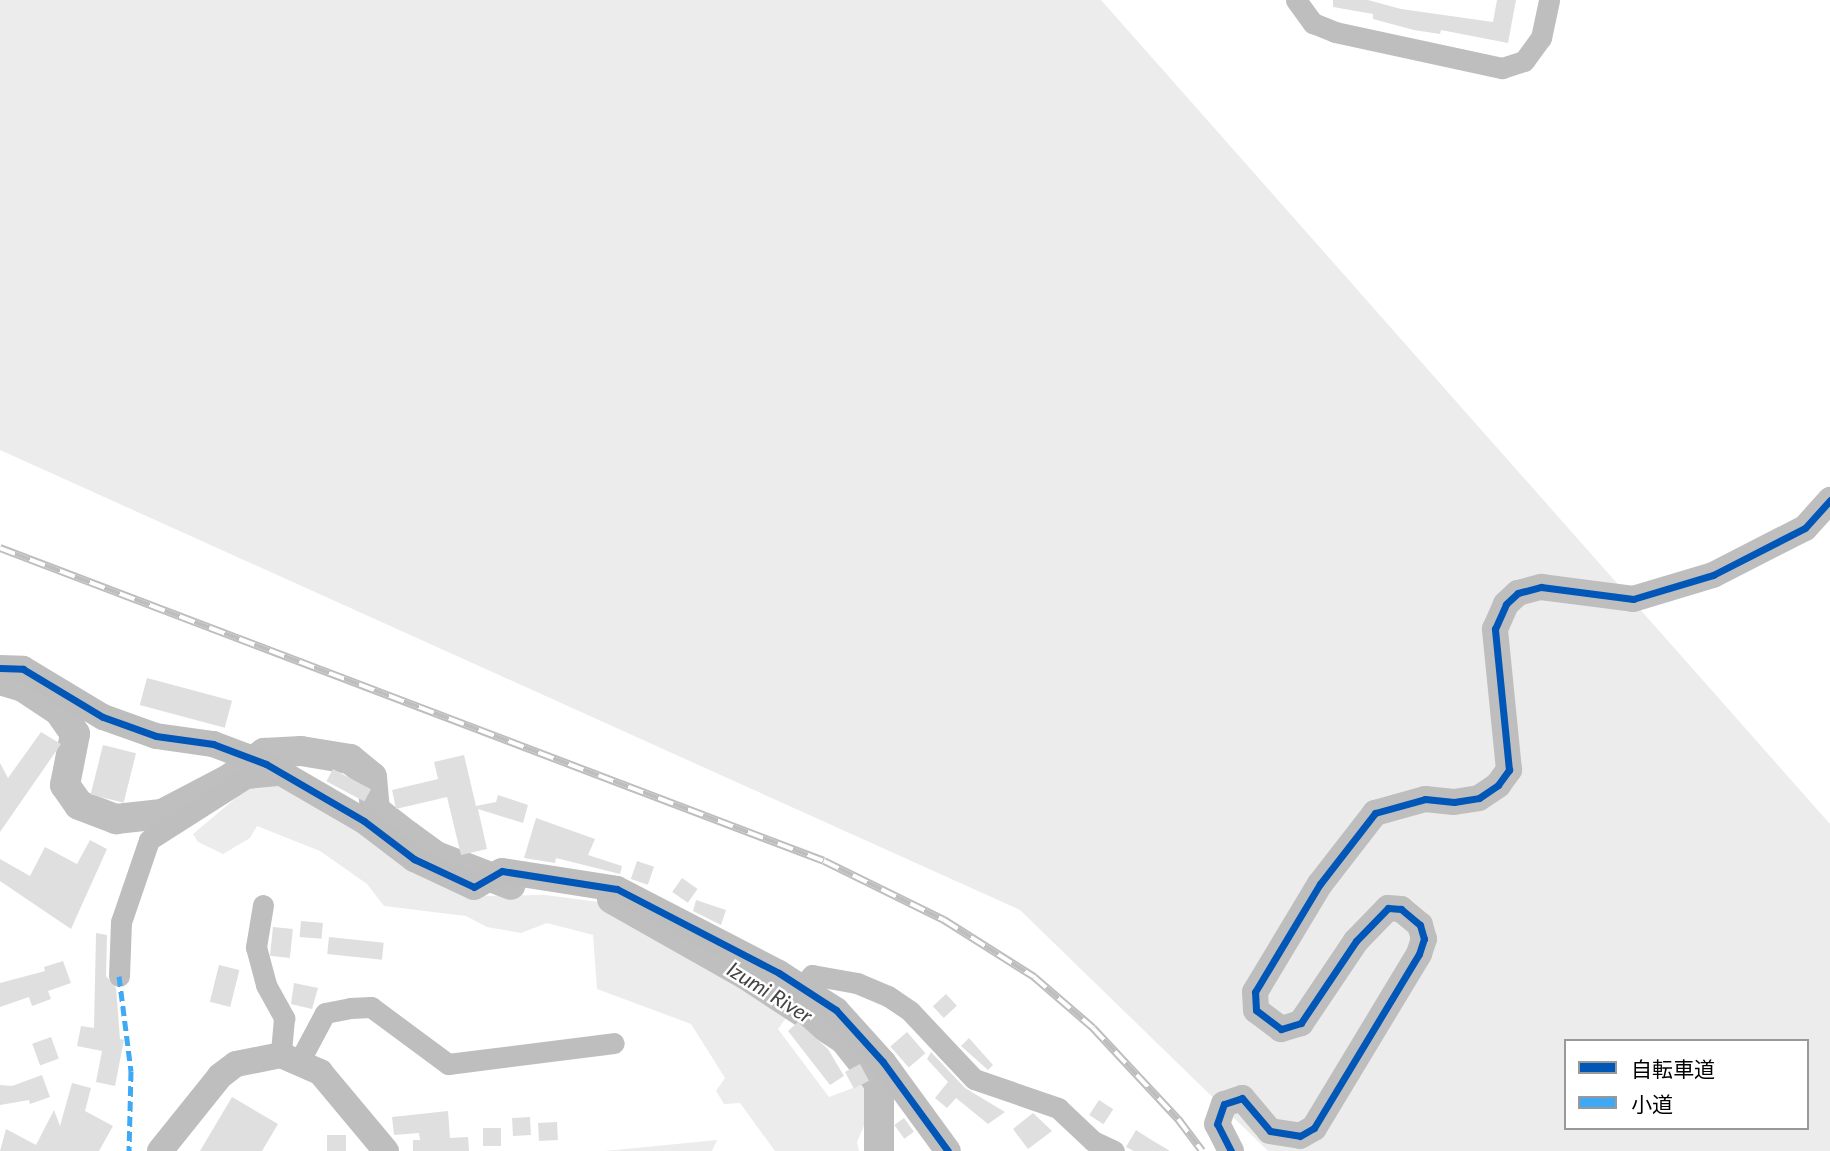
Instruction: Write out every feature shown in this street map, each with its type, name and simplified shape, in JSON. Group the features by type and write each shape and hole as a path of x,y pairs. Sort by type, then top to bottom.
{"street":[{"path":"1296,0 1313,23 1335,32 1502,68 1524,61 1541,38 1549,0"},
{"path":"1231,1151 1217,1124 1224,1104 1242,1098 1270,1131 1300,1136 1314,1128 1419,954 1424,939 1420,925 1401,909 1388,908 1356,941 1301,1023 1281,1029 1256,1010 1255,992 1313,895 1375,813 1425,799 1479,798 1499,785 1509,770 1495,629 1506,604 1518,593 1541,587 1633,599 1713,575 1805,528 1830,500"},
{"path":"0,668 23,669 113,720 156,736 213,744 265,764 364,821 414,859 474,887 502,871 617,889 801,988 835,1010 883,1062 948,1151"},
{"path":"119,975 121,922 149,840 265,764"},
{"path":"263,905 256,947 266,985 284,1018 291,1058"},
{"path":"801,988 812,975 857,983 888,996 910,1011 974,1079 1058,1108 1093,1141 1114,1151"},
{"path":"291,1058 325,1013 371,1007 448,1064 614,1043"},
{"path":"160,1151 220,1076 236,1064 291,1058 320,1072 341,1093 386,1151"}],"shaded area":[{"path":"0,0 1101,0 1830,824 1830,1151 1268,1151 1020,910 0,450"},
{"path":"269,780 481,896 546,895 606,903 776,1000 791,1011 778,1029 829,1097 864,1084 870,1112 857,1142 859,1151 775,1151 740,1103 724,1104 716,1091 725,1078 691,1024 597,989 593,935 547,923 521,933 487,927 466,916 384,906 367,884 320,851 257,826 250,838 223,854 198,842 193,834 250,786"},
{"path":"717,1140 712,1151 605,1151"}],"building":[{"path":"1333,0 1368,0 1401,9 1493,22 1497,0 1516,0 1508,43 1441,30 1440,34 1414,30 1373,19 1373,14 1333,7"},
{"path":"147,678 232,701 225,728 140,705"},
{"path":"41,732 61,744 0,832 0,763 8,778"},
{"path":"103,745 136,753 124,803 91,794"},
{"path":"464,755 476,806 496,802 498,795 528,805 523,823 478,809 487,849 461,855 447,797 396,809 392,790 438,779 434,762"},
{"path":"333,769 371,789 364,802 326,781"},
{"path":"536,818 595,839 588,855 622,866 620,874 556,858 555,863 524,858"},
{"path":"90,840 107,849 71,929 0,881 0,859 30,876 45,847 77,864"},
{"path":"637,861 654,867 648,885 631,879"},
{"path":"682,878 698,889 688,903 672,892"},
{"path":"696,900 726,910 721,925 693,911"},
{"path":"301,921 323,923 322,939 300,937"},
{"path":"273,927 293,929 290,958 270,956"},
{"path":"96,933 107,935 106,976 116,988 120,1039 124,1040 115,1086 96,1082 102,1051 77,1046 81,1026 94,1028"},
{"path":"329,937 384,943 382,960 327,954"},
{"path":"63,961 71,983 48,991 51,999 32,1006 29,997 0,1007 0,983 45,971 44,967"},
{"path":"219,965 239,970 230,1007 210,1002"},
{"path":"294,983 318,988 312,1009 291,1004"},
{"path":"946,994 957,1006 944,1018 933,1006"},
{"path":"798,1022 828,1049 844,1076 830,1085 788,1031"},
{"path":"907,1032 925,1053 909,1068 890,1046"},
{"path":"51,1037 59,1059 40,1065 32,1044"},
{"path":"969,1038 993,1065 988,1070 961,1046"},
{"path":"931,1052 965,1088 1005,1112 988,1124 956,1098 947,1108 935,1098 948,1082 927,1059"},
{"path":"860,1064 869,1081 854,1089 845,1072"},
{"path":"42,1075 50,1097 30,1104 29,1100 0,1105 0,1085 12,1086"},
{"path":"72,1083 91,1088 85,1111 113,1126 99,1151 0,1151 6,1129 36,1145 54,1110 60,1126"},
{"path":"232,1097 278,1124 262,1151 200,1151"},
{"path":"1099,1100 1113,1109 1103,1124 1089,1115"},
{"path":"448,1111 450,1138 468,1137 469,1151 413,1151 413,1140 420,1140 419,1133 394,1135 392,1117"},
{"path":"1033,1113 1052,1131 1028,1149 1013,1129"},
{"path":"530,1117 531,1135 513,1136 512,1118"},
{"path":"904,1118 914,1132 904,1139 894,1125"},
{"path":"557,1122 558,1140 539,1141 538,1123"},
{"path":"483,1128 501,1128 501,1146 483,1146"},
{"path":"1136,1130 1170,1151 1134,1151 1126,1147"},
{"path":"327,1135 346,1135 346,1151 327,1151"}],"waterway":[{"name":"Izumi River","path":"0,680 23,687 59,711 75,734 65,785 79,805 116,819 162,814 229,779 264,753 301,751 350,759 372,777 375,810 436,856 511,885"},
{"name":"Izumi River","path":"612,899 748,976 844,1039 879,1083 879,1151"}],"railway":[{"path":"0,548 824,861 944,920 1034,977 1093,1028 1178,1119 1202,1151"}],"marked path":[{"path":"119,976 131,1071 129,1151"}],"cycle path":[{"path":"1231,1151 1217,1124 1224,1104 1242,1098 1270,1131 1300,1136 1314,1128 1419,954 1424,939 1420,925 1401,909 1388,908 1356,941 1301,1023 1281,1029 1256,1010 1255,992 1320,884 1375,813 1425,799 1454,802 1479,798 1498,785 1509,770 1495,629 1506,604 1518,593 1541,587 1633,599 1713,575 1805,528 1830,500"},
{"path":"0,668 23,669 103,717 156,736 213,744 266,764 364,821 414,859 474,887 502,871 617,889 779,973 836,1010 883,1062 948,1151"}]}
